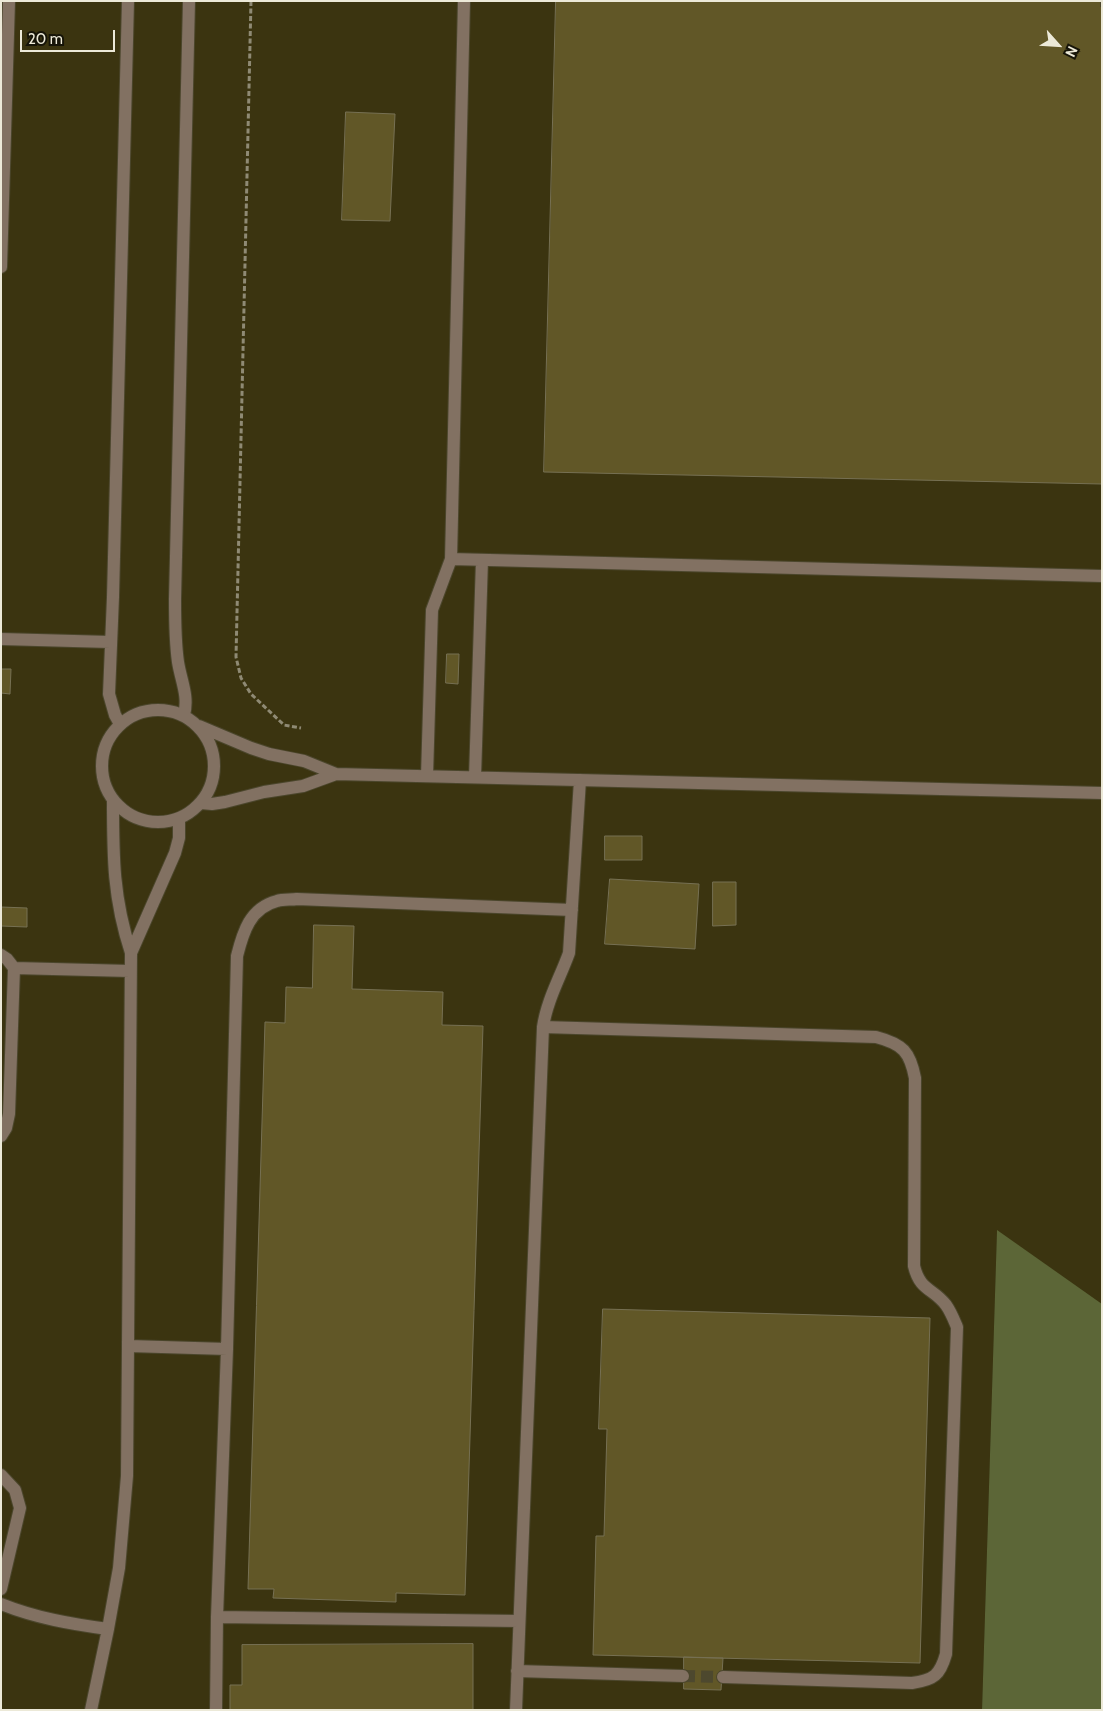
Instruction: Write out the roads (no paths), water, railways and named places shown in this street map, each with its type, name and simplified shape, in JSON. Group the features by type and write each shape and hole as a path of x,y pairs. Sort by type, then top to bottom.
{"street":[{"path":"1,267 9,1"},
{"path":"120,724 115,715 109,694 128,1"},
{"path":"184,715 186,691 178,662 175,636 175,599 189,1"},
{"path":"427,776 432,610 450,559 464,1"},
{"path":"450,559 1102,576"},
{"path":"475,777 482,560"},
{"path":"1,639 110,642"},
{"path":"199,726 211,743 215,764 212,785 201,803 179,820 156,823 140,820 125,812 113,800 105,786 102,769 103,752 110,737 120,724 134,714 168,709 184,715 199,726 251,748 269,754 304,761 336,774 1102,793"},
{"path":"201,803 226,802 264,792 303,786 336,774"},
{"path":"516,1710 542,1027 551,995 569,953 580,780"},
{"path":"113,800 116,892 122,927 131,953"},
{"path":"91,1710 108,1629 122,1544 126,1497 131,953 175,853 179,820"},
{"path":"216,1710 217,1617 227,1349 237,956 244,930 256,911 276,901 297,899 572,910"},
{"path":"1,955 14,968 9,1114 6,1128 1,1136"},
{"path":"14,968 130,971"},
{"path":"542,1027 876,1037 890,1040 904,1050 912,1061 915,1078 914,1266 920,1282 946,1305 957,1327 946,1654 939,1672 932,1678 918,1682 723,1677"},
{"path":"128,1346 227,1349"},
{"path":"1,1475 15,1490 20,1508 1,1589"},
{"path":"1,1604 25,1613 63,1623 108,1629"},
{"path":"217,1617 519,1622"},
{"path":"517,1671 683,1676"}],"tunnel":[{"path":"683,1676 723,1677"}]}
